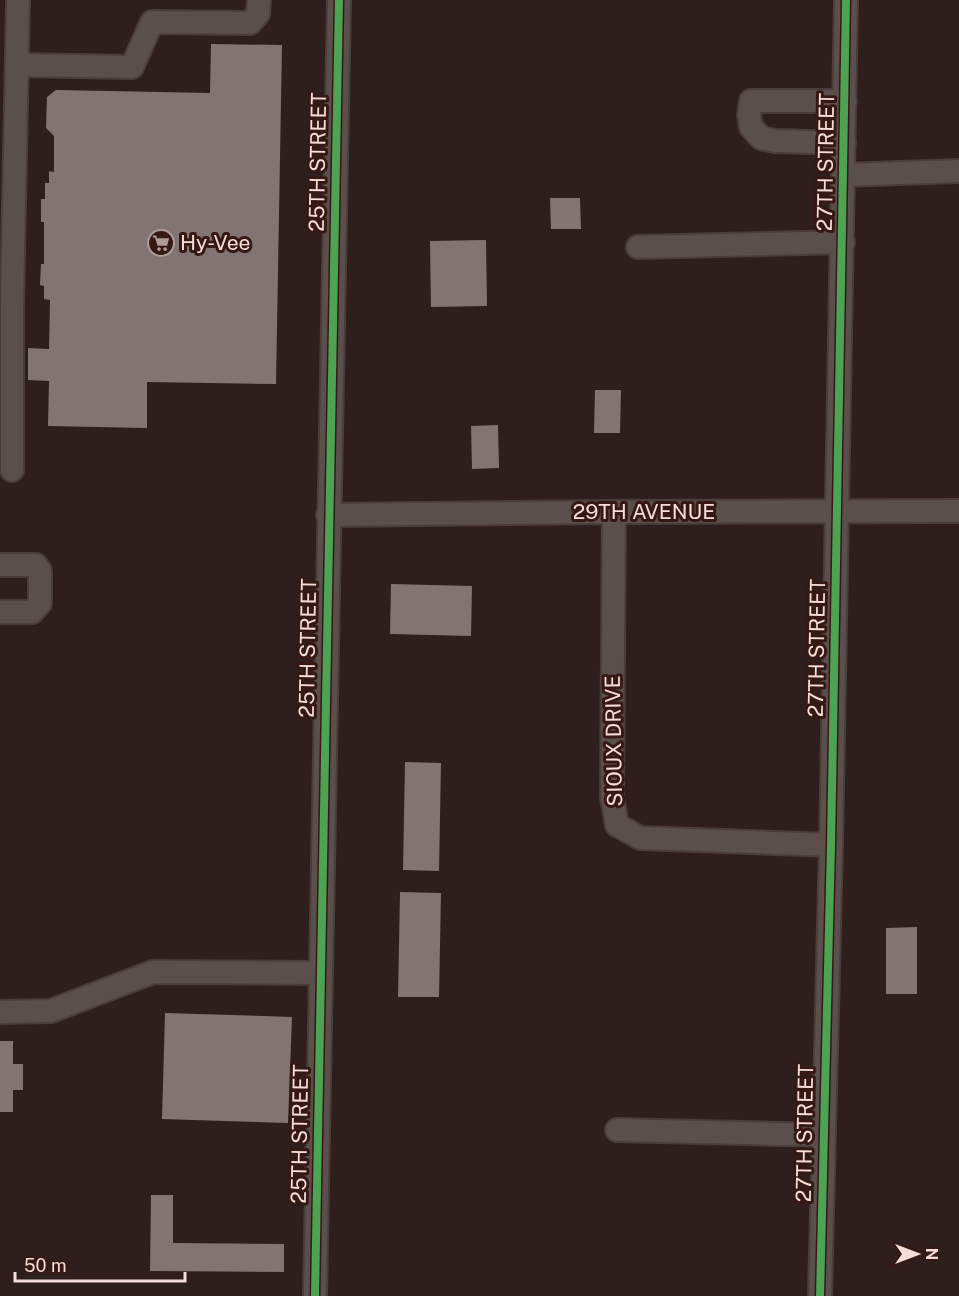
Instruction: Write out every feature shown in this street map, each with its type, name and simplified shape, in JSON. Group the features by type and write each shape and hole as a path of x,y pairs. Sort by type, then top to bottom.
{"street":[{"path":"17,65 132,67 152,22 250,23 258,14 259,0"},
{"name":"25TH STREET","path":"315,1296 339,0"},
{"name":"27TH STREET","path":"819,1296 838,511 846,0"},
{"path":"12,470 12,305 17,65 14,2"},
{"path":"844,101 751,101 749,115 751,127 762,138 775,141 844,142"},
{"path":"843,175 959,171"},
{"path":"638,247 843,242"},
{"name":"29TH AVENUE","path":"328,515 959,511"},
{"name":"SIOUX DRIVE","path":"614,512 612,798 617,825 640,838 831,845"},
{"path":"0,565 36,565 40,571 40,603 32,612 0,612"},
{"path":"0,1012 51,1011 153,972 321,973"},
{"path":"617,1130 823,1135"}],"building":[{"name":"Hy-Vee","path":"211,44 282,45 276,384 147,382 147,428 48,426 49,381 28,380 28,348 49,349 50,300 44,299 44,286 40,285 41,264 44,264 44,222 41,222 41,199 45,199 45,183 49,183 49,171 54,172 54,136 46,128 47,97 56,90 210,93"},
{"path":"550,198 580,198 581,229 551,229"},
{"path":"486,240 487,306 431,307 430,241"},
{"path":"595,390 621,390 620,433 594,433"},
{"path":"498,425 499,468 472,469 471,426"},
{"path":"391,584 472,586 471,636 390,634"},
{"path":"405,762 441,763 439,871 403,870"},
{"path":"400,892 441,893 439,997 398,997"},
{"path":"917,927 917,994 886,994 886,928"},
{"path":"165,1013 292,1017 288,1123 162,1119"},
{"path":"0,1041 13,1041 13,1064 23,1064 23,1090 13,1090 13,1112 0,1112"},
{"path":"151,1195 173,1195 173,1243 284,1244 284,1272 150,1271"}],"cycle path":[{"path":"315,1296 339,0"},
{"path":"820,1296 831,845 846,0"}],"place":[{"name":"Hy-Vee","path":"161,243"}]}
